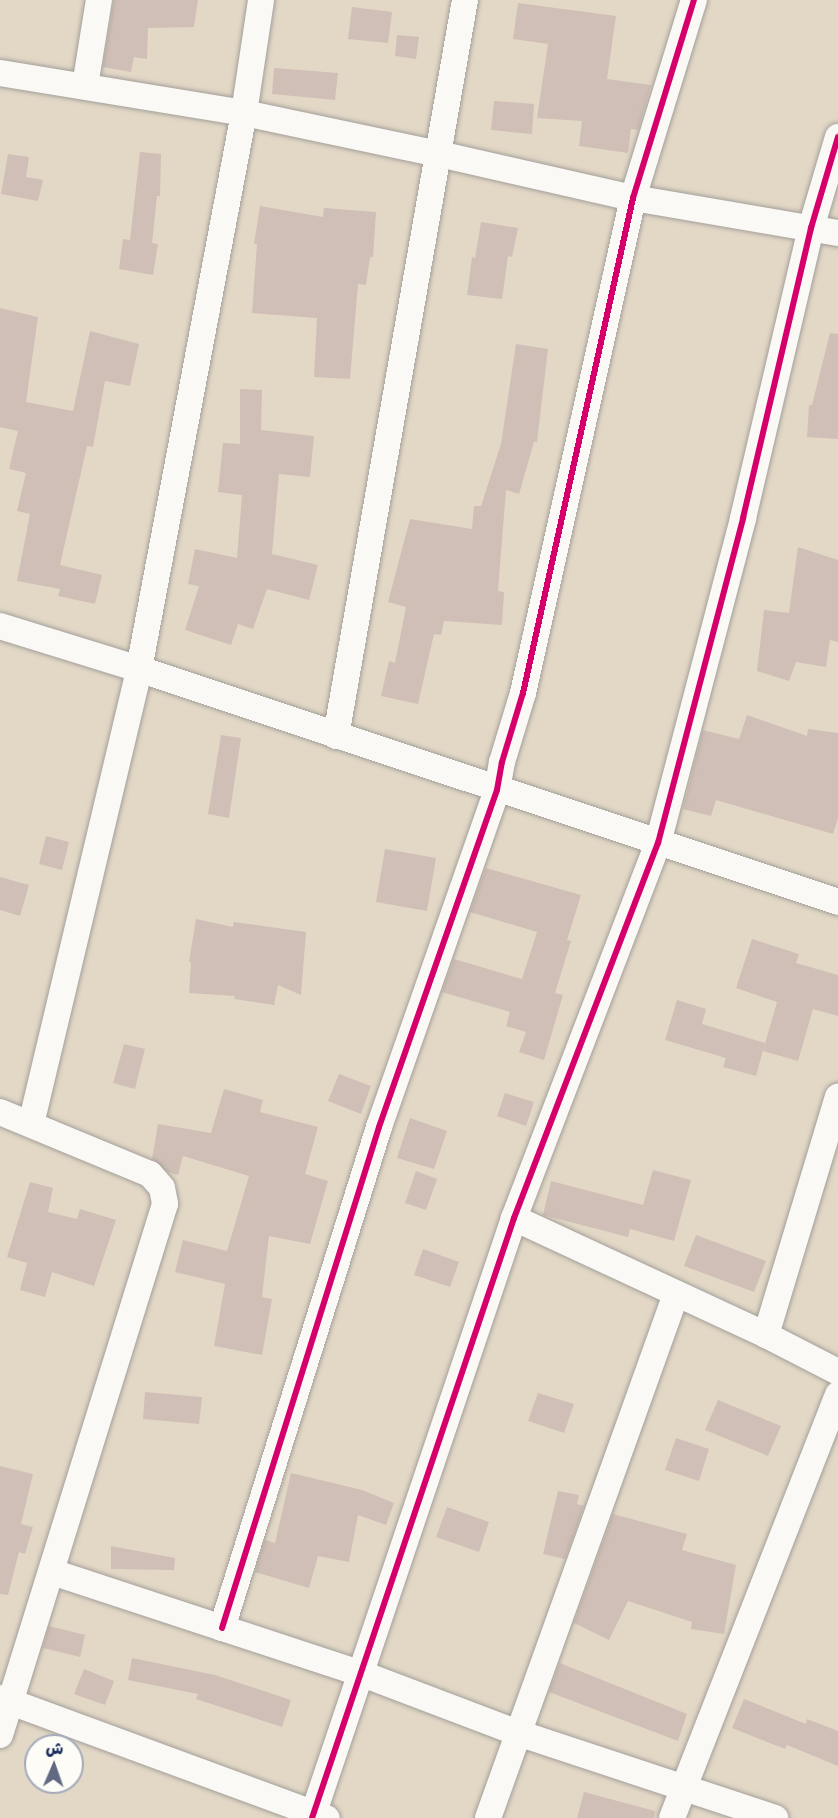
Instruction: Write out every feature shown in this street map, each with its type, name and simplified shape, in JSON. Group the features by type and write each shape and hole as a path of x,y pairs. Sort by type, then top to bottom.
{"street":[{"path":"85,86 99,0"},
{"path":"31,1124 138,669 244,113 261,0"},
{"path":"336,736 465,0"},
{"path":"222,1628 379,1127 497,790 502,762 524,693 633,198 694,0"},
{"path":"0,73 244,113 633,198 838,233"},
{"path":"6,1700 317,1817 360,1673 514,1218 658,843 743,518 811,228 838,137"},
{"path":"0,626 138,669 838,902"},
{"path":"766,1335 838,1097"},
{"path":"0,1112 150,1174 162,1188 165,1204 52,1572 6,1700 0,1735"},
{"path":"514,1218 766,1335 838,1372"},
{"path":"488,1818 676,1294"},
{"path":"672,1818 838,1394"},
{"path":"52,1572 360,1673 518,1733 684,1786 775,1818"}],"building":[{"path":"114,0 198,0 194,27 148,28 147,59 134,57 131,72 103,67"},
{"path":"518,3 616,16 607,79 651,85 638,130 631,129 628,153 579,146 582,121 537,118 548,44 513,39"},
{"path":"352,7 392,12 388,43 348,39"},
{"path":"397,35 419,37 416,59 395,56"},
{"path":"274,68 338,73 335,100 272,94"},
{"path":"494,101 534,104 532,134 491,130"},
{"path":"140,152 161,154 160,196 157,196 152,243 158,244 153,275 119,269 123,239 130,240"},
{"path":"8,154 29,157 26,177 43,180 38,201 1,194"},
{"path":"260,206 323,217 324,208 376,212 373,257 370,257 366,285 358,284 350,379 314,377 317,318 252,313 257,244 254,244"},
{"path":"481,222 518,228 512,257 508,256 502,299 467,295 472,257 475,258"},
{"path":"0,308 38,317 26,402 73,411 90,331 139,344 130,386 105,381 93,447 87,446 60,565 102,575 95,604 58,596 60,589 17,581 30,514 17,511 26,473 9,469 18,431 0,427"},
{"path":"830,333 838,334 838,439 807,437 809,405 812,405"},
{"path":"516,344 548,349 537,442 534,442 519,494 506,490 498,591 504,592 502,625 444,621 441,635 434,634 418,704 381,696 389,661 395,663 406,607 388,602 410,519 472,529 474,506 481,506 501,444"},
{"path":"240,389 262,390 261,430 314,436 310,477 279,474 272,554 318,565 309,600 267,589 253,629 238,624 231,645 185,630 199,586 188,584 195,549 237,558 242,495 218,492 223,443 240,444"},
{"path":"798,547 838,560 838,642 830,640 826,667 796,662 789,681 757,671 764,610 789,613"},
{"path":"747,715 807,736 808,729 838,733 838,818 833,834 716,800 711,816 683,809 703,730 739,739"},
{"path":"221,735 241,738 229,818 208,814"},
{"path":"46,836 69,842 62,870 39,864"},
{"path":"385,849 436,858 427,911 376,902"},
{"path":"486,868 581,895 567,940 571,941 555,993 563,995 544,1060 519,1052 526,1032 506,1026 510,1012 442,992 454,959 522,979 537,932 470,912"},
{"path":"0,877 29,885 20,916 0,910"},
{"path":"196,919 233,927 234,922 306,932 301,995 278,985 274,1005 234,999 235,996 189,993 191,962 189,962"},
{"path":"752,939 799,954 796,963 838,975 838,1016 813,1009 798,1061 763,1051 777,1002 736,988"},
{"path":"677,1000 706,1009 702,1024 765,1043 756,1076 723,1067 726,1058 665,1040"},
{"path":"124,1044 145,1049 135,1089 113,1083"},
{"path":"339,1074 371,1086 361,1114 328,1101"},
{"path":"224,1089 263,1100 260,1112 318,1127 305,1174 328,1181 310,1244 269,1236 262,1297 272,1299 262,1355 214,1346 225,1284 175,1272 183,1240 227,1251 249,1176 183,1156 178,1175 168,1172 152,1159 158,1124 211,1133"},
{"path":"505,1093 534,1102 526,1126 497,1116"},
{"path":"410,1118 447,1131 434,1169 397,1158"},
{"path":"653,1170 691,1180 674,1241 630,1229 628,1237 543,1215 551,1181 643,1205"},
{"path":"416,1171 437,1179 426,1210 405,1203"},
{"path":"30,1182 53,1188 48,1212 77,1219 80,1209 116,1220 94,1286 52,1272 45,1297 20,1290 27,1263 7,1257"},
{"path":"696,1235 766,1261 754,1292 684,1266"},
{"path":"423,1249 459,1262 450,1287 414,1275"},
{"path":"145,1392 202,1397 199,1424 143,1419"},
{"path":"538,1393 574,1404 564,1433 528,1421"},
{"path":"718,1400 781,1426 768,1456 705,1430"},
{"path":"676,1438 709,1449 699,1481 665,1470"},
{"path":"0,1466 33,1474 21,1524 33,1527 25,1554 19,1552 8,1595 0,1594"},
{"path":"291,1473 362,1490 394,1503 386,1525 358,1515 349,1562 318,1556 309,1588 255,1572 265,1540 275,1543"},
{"path":"558,1491 579,1495 577,1504 584,1506 565,1559 543,1554"},
{"path":"447,1507 489,1522 479,1552 436,1537"},
{"path":"613,1514 687,1534 682,1550 736,1565 724,1634 691,1629 692,1622 628,1601 609,1640 574,1623"},
{"path":"111,1546 175,1558 174,1570 111,1569"},
{"path":"49,1626 85,1635 80,1657 43,1648"},
{"path":"132,1658 215,1675 291,1700 282,1727 196,1699 198,1694 128,1680"},
{"path":"560,1663 687,1714 678,1741 549,1692"},
{"path":"84,1669 114,1681 105,1705 74,1694"},
{"path":"744,1699 806,1724 807,1719 838,1731 838,1766 787,1745 785,1749 732,1728"},
{"path":"584,1792 655,1811 654,1818 577,1818"}],"cycle path":[{"path":"222,1628 379,1127 497,790 502,762 523,693 633,198 694,0"},
{"path":"312,1818 514,1218 658,843 743,518 811,228 838,137"}]}
